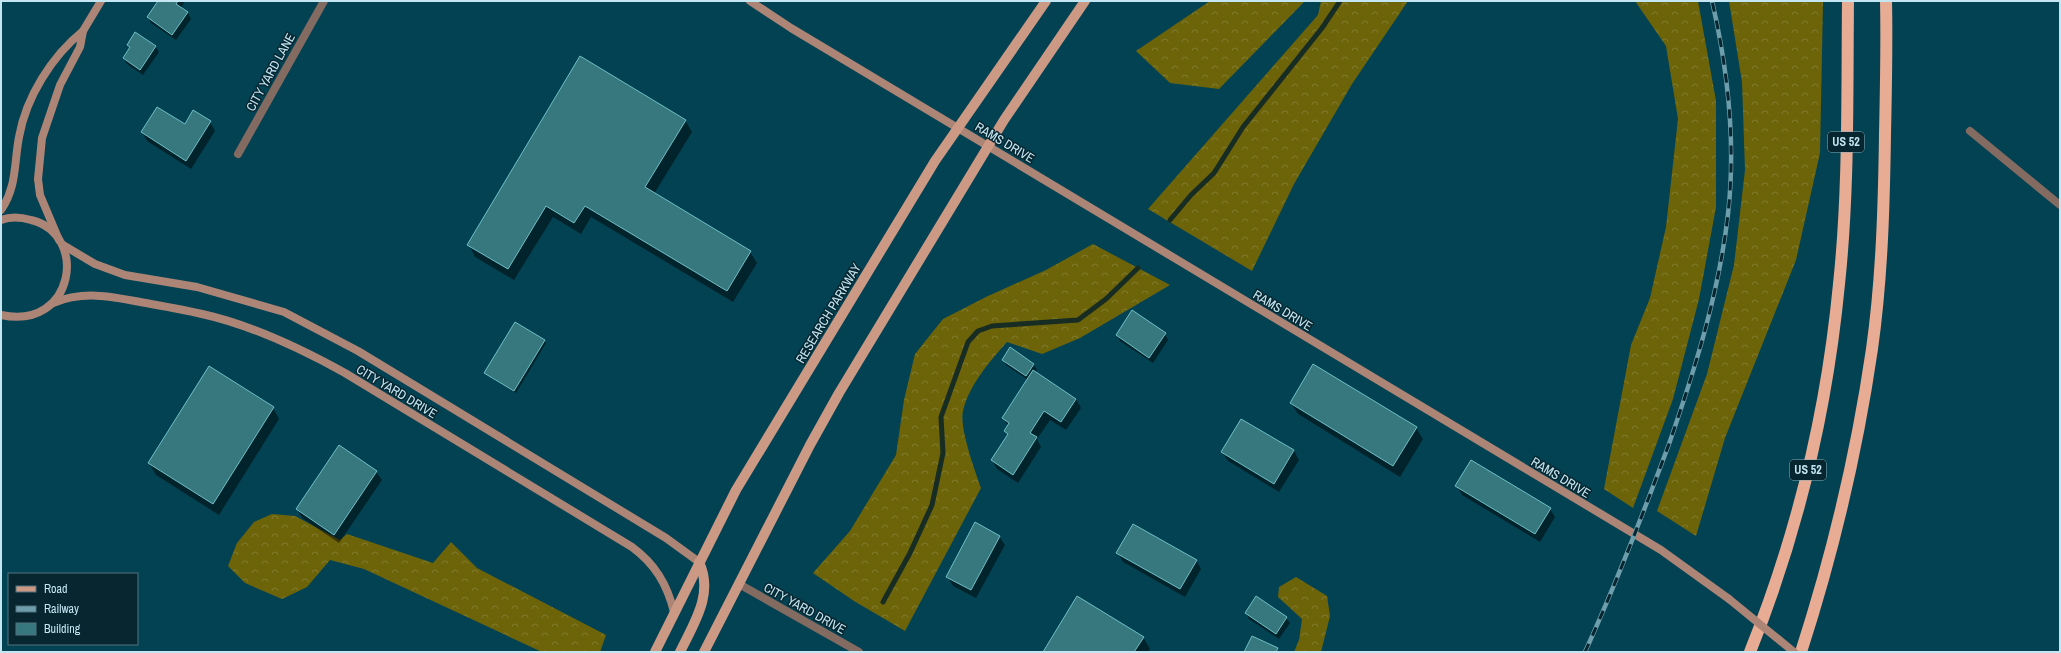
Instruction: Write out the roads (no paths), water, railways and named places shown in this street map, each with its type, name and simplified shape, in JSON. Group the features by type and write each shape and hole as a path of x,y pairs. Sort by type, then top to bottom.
{"highway":[{"name":"US 52","path":"1750,652 1776,582 1797,511 1823,403 1833,342 1844,222 1848,1"},
{"path":"1801,652 1835,537 1851,464 1872,348 1879,286 1883,224 1887,33 1886,1"},
{"path":"1887,33 1894,1"}],"main road":[{"path":"1,210 14,183 19,138 28,105 53,64 71,41 83,31 101,1"},
{"name":"RAMS DRIVE","path":"750,1 958,128 1662,550 1729,599 1794,652"},
{"name":"RESEARCH PARKWAY","path":"655,652 736,490 935,161 1046,1"},
{"path":"704,652 810,446 839,393 1004,120 1085,1"},
{"path":"1,316 14,318 28,317 42,312 53,303 63,289 67,272 61,242 40,195 39,158 42,138 49,112 60,85 80,47 83,31"},
{"name":"CITY YARD DRIVE","path":"1,220 21,217 36,221 49,229 61,242 95,264 125,276 174,282 228,295 284,312 317,328 666,538 699,562"},
{"name":"CITY YARD DRIVE","path":"53,303 67,297 102,295 203,314 248,328 309,354 351,377 632,547 647,559 660,575 670,596 674,612"},
{"path":"680,652 704,597 706,584 704,573 699,562"}],"street":[{"name":"CITY YARD LANE","path":"238,154 324,1"},
{"path":"1970,131 2060,205"},
{"name":"CITY YARD DRIVE","path":"739,584 859,652"}],"waterway":[{"path":"1170,220 1191,195 1214,173 1243,127 1322,28 1340,1"},
{"path":"883,602 910,553 932,505 943,453 941,417 968,342 978,331 992,326 1078,320 1106,299 1138,268"}],"railway":[{"path":"1585,652 1608,601 1669,444 1697,359 1719,273 1728,214 1731,134 1726,80 1718,27 1712,1"}]}
